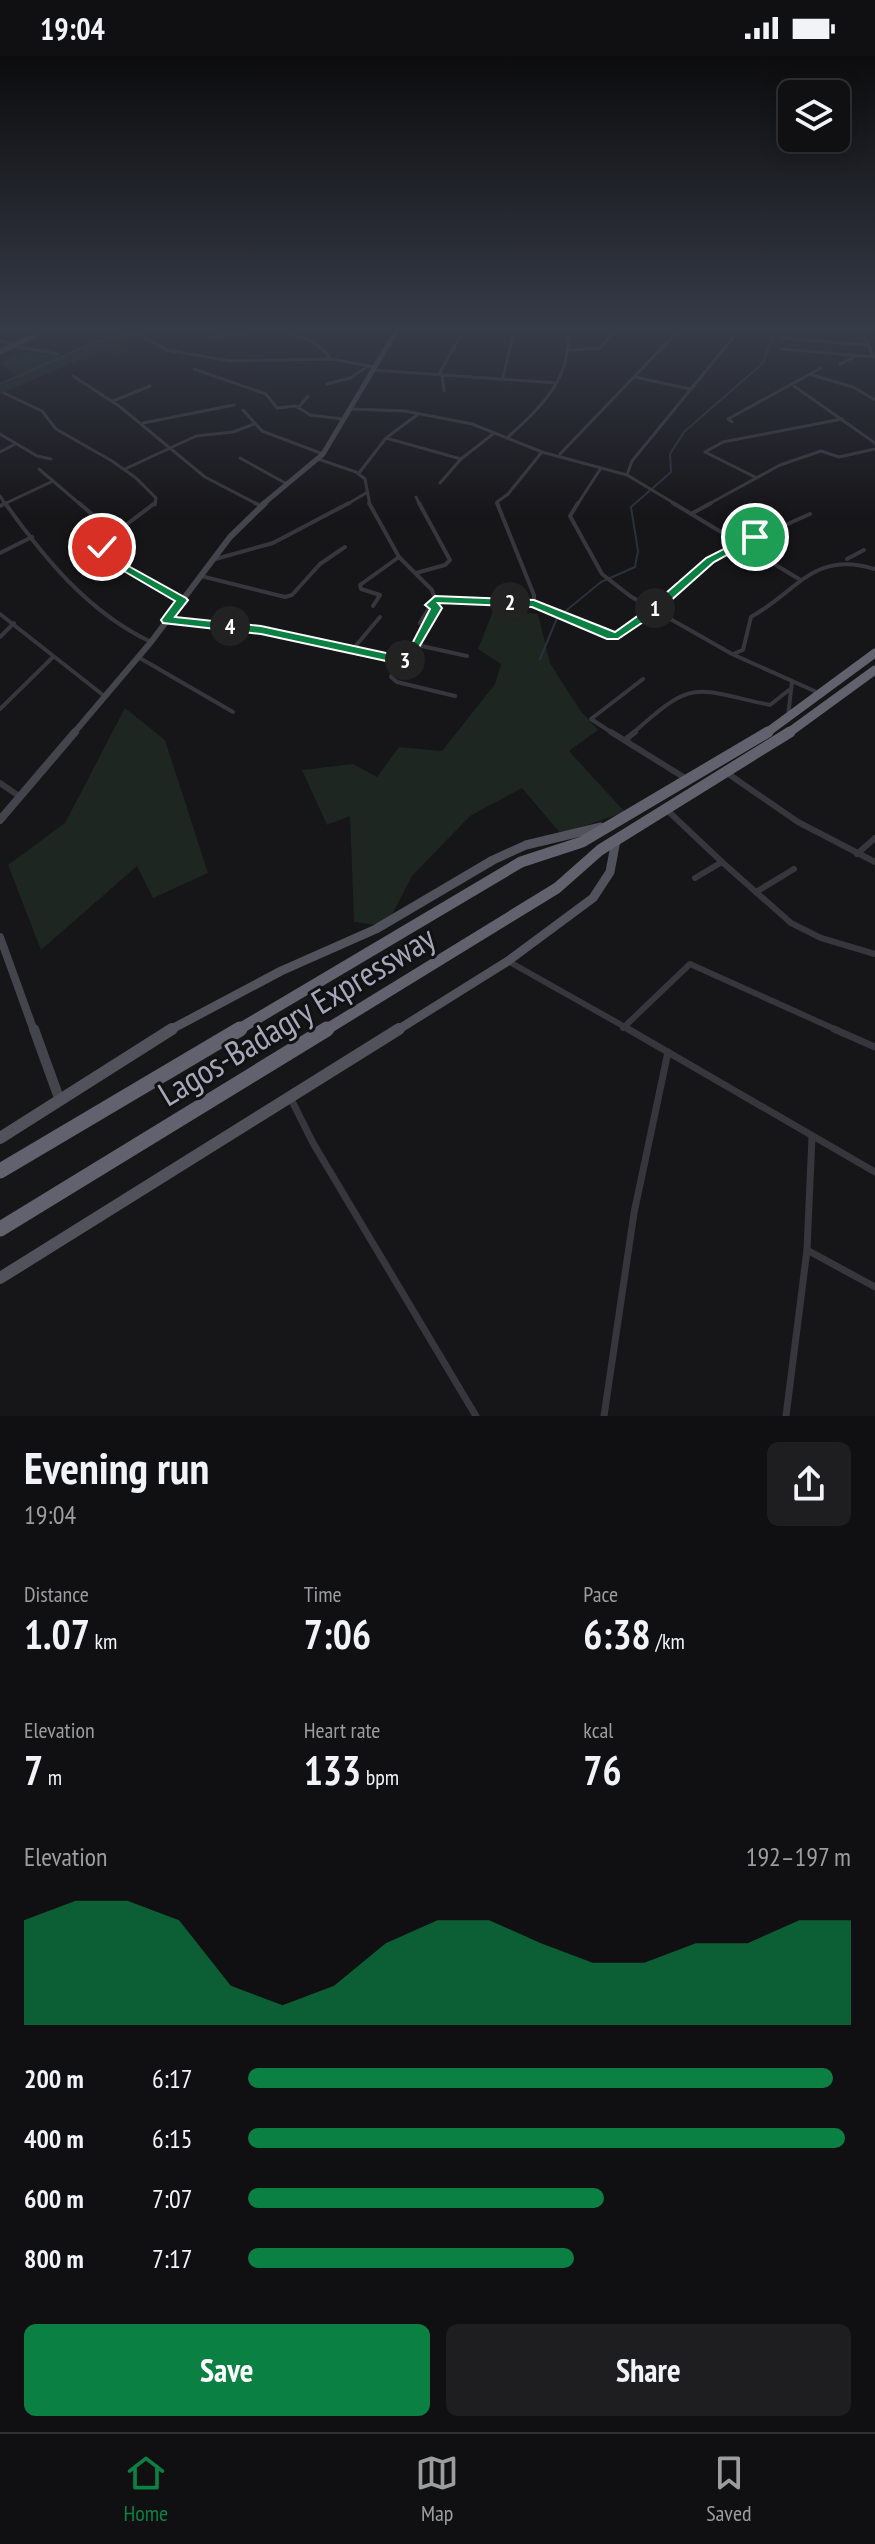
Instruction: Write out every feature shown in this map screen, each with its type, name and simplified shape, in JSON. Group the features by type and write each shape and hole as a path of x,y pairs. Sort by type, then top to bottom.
{"highway":[{"name":"Lagos-Badagry Expressway","path":"0,1171 521,862 582,842 617,824 788,719 875,653"},
{"name":"Lagos-Badagry Expressway","path":"0,1229 557,888 616,840 727,773 873,674"}],"main road":[{"name":"Lagos-Badagry Expressway","path":"0,1138 164,1033 281,971 376,929 493,860 545,839 617,824"},
{"path":"0,1278 508,961 593,898 610,872 616,840"}],"street":[{"path":"94,391 142,423 205,477 261,506"},
{"path":"113,402 137,391"},
{"path":"259,391 266,394 275,408 298,408 310,415 343,419"},
{"path":"0,820 151,642 212,560 261,506 320,457 360,391"},
{"path":"507,438 552,391"},
{"path":"560,455 620,391"},
{"path":"627,475 628,466 688,391"},
{"path":"732,422 728,419 781,391"},
{"path":"803,391 875,446"},
{"path":"4,393 42,411 56,429 124,470 157,500 155,505 118,531 99,553 182,600"},
{"path":"298,408 308,396"},
{"path":"142,423 234,405"},
{"path":"351,409 418,414 472,424 542,452 627,475 799,579"},
{"path":"243,410 254,424 291,444 359,473 366,482 366,493 382,530 399,557 432,590 435,599"},
{"path":"359,473 386,438 418,414"},
{"path":"755,477 705,452 723,442 842,419"},
{"path":"124,470 167,447 196,436 233,432 254,424"},
{"path":"440,483 461,459 494,433"},
{"path":"0,434 51,459"},
{"path":"386,438 461,459"},
{"path":"0,452 15,444"},
{"path":"690,514 755,477 821,451 839,457 875,446"},
{"path":"534,603 534,595 497,502 508,494 542,452"},
{"path":"240,458 287,484"},
{"path":"601,468 570,516 606,578 654,610 732,654 821,694"},
{"path":"39,469 101,522 118,531"},
{"path":"2,504 53,481"},
{"path":"212,560 238,557 272,545 366,493"},
{"path":"0,496 2,504 84,601 128,631 151,642"},
{"path":"416,497 450,560 445,565 416,573"},
{"path":"435,599 534,603 614,636 654,610 710,560 739,543 810,514"},
{"path":"0,553 32,537"},
{"path":"201,576 285,597 292,595 320,564 345,547"},
{"path":"732,654 743,650 751,617 775,603 799,579 864,550"},
{"path":"373,606 380,595 361,589 360,585 399,557"},
{"path":"844,561 854,561 875,569"},
{"path":"420,623 435,599"},
{"path":"167,620 261,630 400,660 407,659 417,645 437,608 430,605"},
{"path":"0,614 103,695"},
{"path":"353,649 380,617"},
{"path":"0,637 14,623"},
{"path":"417,645 467,656"},
{"path":"0,709 53,657"},
{"path":"138,657 233,712"},
{"path":"400,660 392,680 455,696"},
{"path":"643,679 591,719 689,781"},
{"path":"788,719 792,682"},
{"path":"625,740 672,701 692,691 715,692 770,705 789,690"},
{"path":"727,773 765,801 875,862"},
{"path":"0,783 19,796"},
{"path":"668,811 791,923 821,938 875,954"},
{"path":"857,854 875,838"},
{"path":"695,878 722,862"},
{"path":"756,892 794,869"},
{"path":"0,937 59,1098"},
{"path":"508,961 875,1172"},
{"path":"623,1028 690,964 875,1047"},
{"path":"604,1416 634,1213 668,1052"},
{"path":"290,1098 313,1143 476,1416"},
{"path":"786,1416 807,1250 812,1136"},
{"path":"807,1250 875,1287"}],"shaded area":[{"path":"493,611 538,614 550,663 580,710 598,730 569,751 625,812 561,834 522,788 470,816 412,876 386,926 354,922 350,816 327,825 302,770 353,764 377,777 399,747 442,751 495,684 501,664 478,649"},
{"path":"125,708 165,740 208,873 153,898 137,866 41,950 8,865 65,823"}],"waterway":[{"path":"540,659 557,618 601,582 635,567 638,551 631,507 671,472 670,454 684,432 730,391"}],"route":[{"path":"102,547 99,550 101,555 182,600 167,620 261,630 404,660 417,645 437,608 430,605 435,599 534,603 611,636 618,635 654,610 710,560 755,537"}]}
